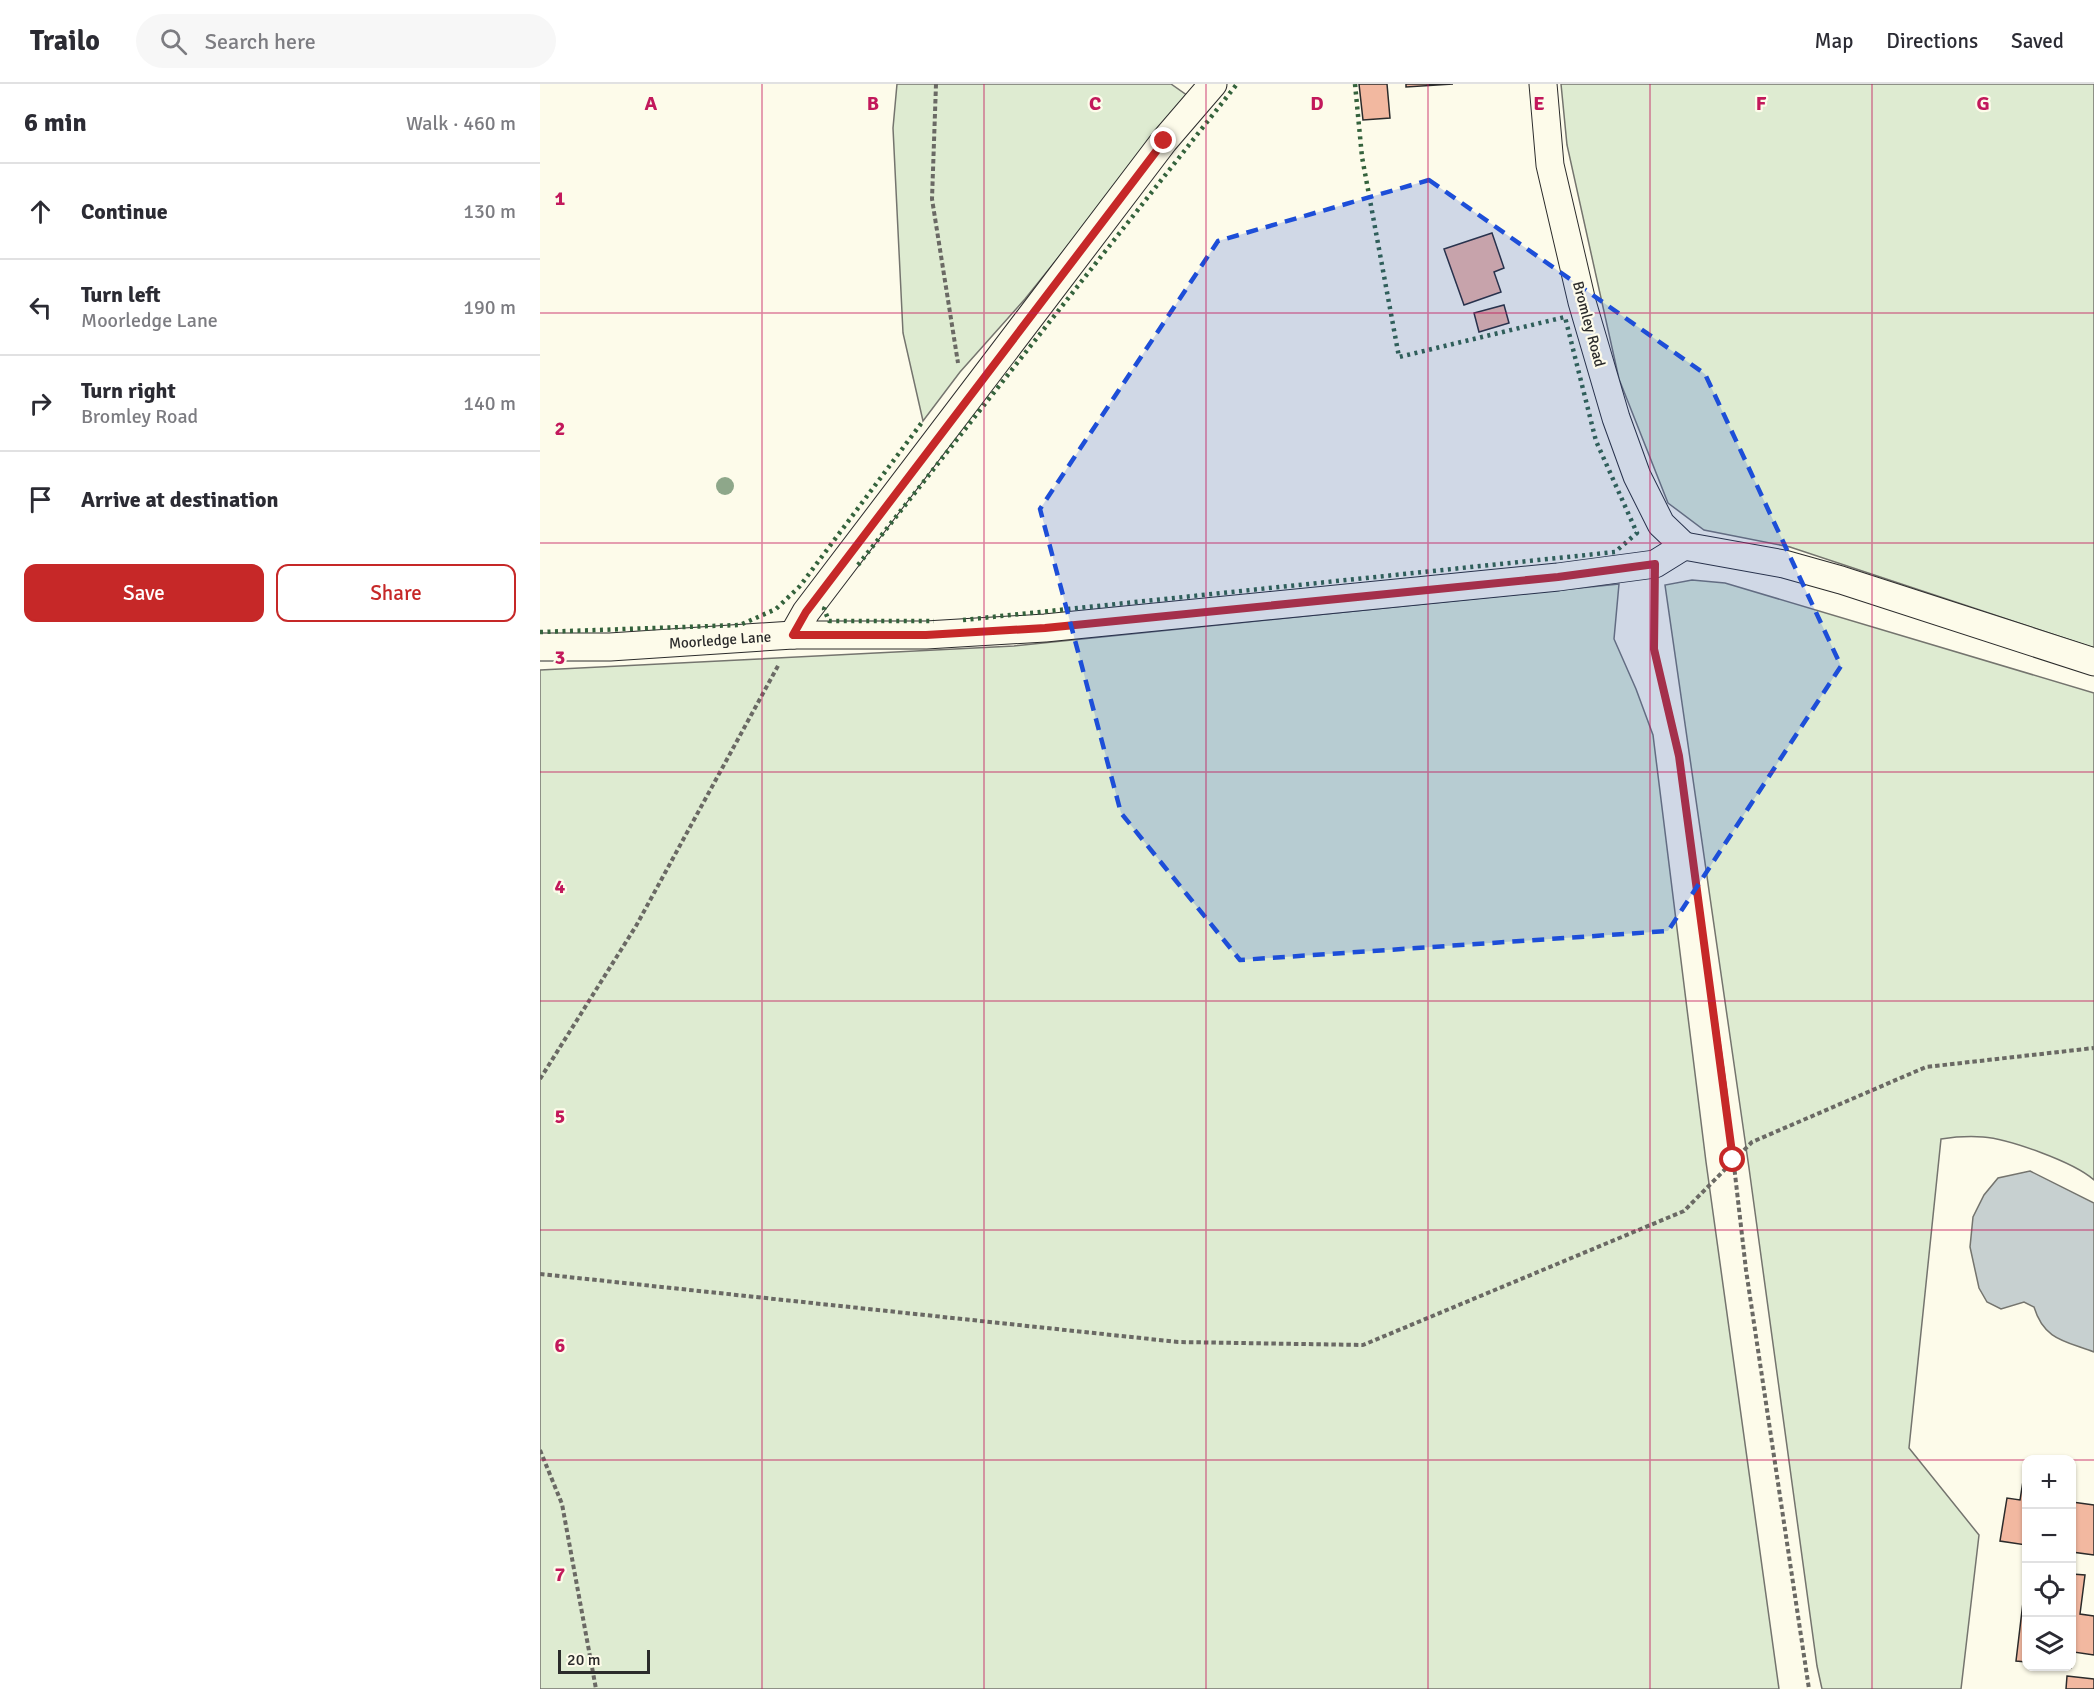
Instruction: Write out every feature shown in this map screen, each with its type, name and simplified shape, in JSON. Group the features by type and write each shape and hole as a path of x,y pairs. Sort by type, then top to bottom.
{"street":[{"path":"793,635 806,612 1164,141 1213,84"},
{"name":"Bromley Road","path":"1543,84 1550,165 1582,302 1616,418 1637,476 1661,524 1684,546"},
{"path":"1684,546 1784,564 1841,580 2094,662"},
{"name":"Moorledge Lane","path":"540,647 610,647 793,635 926,635 1045,628 1558,577 1655,564 1684,546"}],"path":[{"path":"936,84 933,199 966,401"},
{"path":"1655,564 1654,649 1679,756 1746,1270 1809,1689"},
{"path":"540,1079 636,926 793,635"},
{"path":"540,1274 1178,1342 1362,1345 1684,1211 1752,1142 1926,1067 2094,1048"},
{"path":"540,1450 562,1504 596,1689"}],"highlighted area":[{"path":"1429,180 1705,374 1841,666 1668,931 1240,960 1121,813 1040,509 1218,241"}],"green space":[{"path":"897,84 1171,84 1188,96 1025,299 960,372 923,421 903,333 893,128"},
{"path":"1561,84 2094,84 2094,648 1790,547 1704,530 1668,503 1619,379 1567,145"},
{"path":"1692,580 1725,583 2094,693 2094,1180 2057,1159 2008,1142 1978,1137 1941,1139 1909,1448 1979,1535 1961,1689 1822,1689 1665,585"},
{"path":"1619,584 1614,639 1653,735 1706,1162 1779,1689 540,1689 540,670 1014,646"}],"shaded area":[{"path":"2030,1171 2094,1203 2094,1352 2065,1342 2050,1333 2038,1318 2034,1307 2024,1302 2001,1309 1987,1302 1979,1288 1970,1247 1973,1217 1984,1195 1998,1178"}],"building":[{"path":"1359,84 1387,84 1390,118 1363,120"},
{"path":"1406,84 1453,84 1406,87"},
{"path":"1492,233 1504,268 1494,272 1501,292 1464,305 1444,249"},
{"path":"1504,305 1509,323 1479,332 1474,313"},
{"path":"2022,1487 2022,1544 2000,1541 2007,1498 2020,1500"},
{"path":"2076,1503 2094,1505 2094,1555 2076,1553"},
{"path":"2076,1574 2085,1575 2080,1614 2094,1616 2094,1655 2076,1652"},
{"path":"2022,1611 2022,1662 2016,1661"},
{"path":"2067,1676 2094,1679 2094,1689 2066,1689"}],"hedge":[{"path":"858,565 1237,84"},
{"path":"963,620 1615,552 1637,533 1596,441 1565,317 1399,357 1362,157 1355,84"},
{"path":"540,632 740,625 776,609 800,586 923,421"},
{"path":"825,607 829,621 934,621"}],"route":[{"path":"1164,141 806,612 793,635 926,635 1045,628 1558,577 1655,564 1654,649 1679,756 1733,1160"}]}
